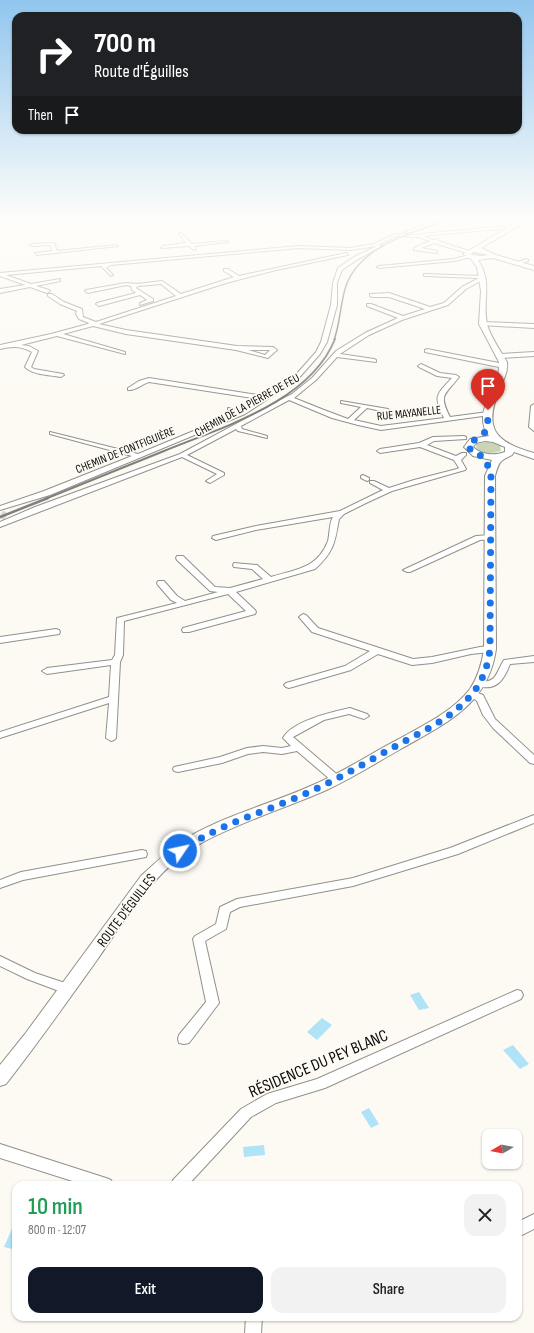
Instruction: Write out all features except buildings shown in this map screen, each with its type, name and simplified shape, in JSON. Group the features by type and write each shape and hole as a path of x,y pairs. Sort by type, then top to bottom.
{"street":[{"path":"14,279 49,293 62,303 80,310 79,314 81,318 92,324 126,332 237,348 266,357 274,350 264,347 237,348"},
{"path":"0,347 92,324 234,279"},
{"name":"CHEMIN DE FONTFIGUIÈRE","path":"4,514 47,493 243,413 296,378 318,353 324,342 334,305 336,279"},
{"name":"CHEMIN DE LA PIERRE DE FEU","path":"4,514 38,508 182,455 290,398 306,387 337,355 338,352 367,334 403,318 449,302 464,288 480,279"},
{"path":"482,279 485,300 482,315 483,324 501,356 504,366 490,402 488,414 487,427 491,435 497,440"},
{"path":"0,291 58,280"},
{"path":"88,291 126,284 136,285 162,282 180,296"},
{"path":"135,306 151,300 133,287 136,285"},
{"path":"100,304 141,293"},
{"path":"111,295 119,299"},
{"path":"372,295 389,295 432,309"},
{"path":"398,295 432,309"},
{"path":"369,305 403,318"},
{"path":"483,324 534,326"},
{"path":"55,334 123,353"},
{"path":"8,345 27,347 35,351 28,367 32,370 61,375"},
{"path":"427,350 504,366"},
{"path":"501,356 534,354"},
{"path":"337,355 374,361"},
{"path":"421,366 439,375 456,377 441,394 440,404 448,420"},
{"path":"130,389 141,382 153,380 265,398"},
{"name":"RUE MAYANELLE","path":"290,398 358,424 381,428 448,420 475,414 488,414"},
{"path":"343,402 386,410"},
{"path":"534,406 532,427 534,429"},
{"path":"349,421 365,407"},
{"path":"230,409 243,413"},
{"path":"237,426 240,430 265,437"},
{"path":"487,427 478,439 468,445 473,453 491,471"},
{"path":"52,433 139,456"},
{"path":"380,451 421,445 433,439 464,438"},
{"path":"478,439 497,440 506,443 505,453"},
{"path":"216,538 256,528 341,514 388,490 409,482 463,469 457,459 421,445"},
{"path":"457,459 473,453 505,453 534,457"},
{"name":"ROUTE D'ÉGUILLES","path":"0,1078 146,880 165,862 195,840 309,793 336,779 440,721 459,707 476,689 485,672 490,649 491,471 505,453"},
{"path":"182,455 222,474 210,481"},
{"path":"367,479 388,490"},
{"path":"0,525 4,514"},
{"path":"111,738 116,662 119,655 120,620 185,604 312,567 320,561 326,553 336,519 341,514"},
{"path":"406,570 479,538 491,536"},
{"path":"180,558 214,589 230,591 252,612 186,630"},
{"path":"237,565 254,567 270,580"},
{"path":"161,583 174,598 185,604"},
{"path":"303,617 315,630 412,662 423,662 474,650 490,649"},
{"path":"0,640 56,632"},
{"path":"0,645 17,642 23,636"},
{"path":"289,686 348,668 378,650"},
{"path":"532,657 507,662 497,680 493,684 476,689 477,695 483,700 488,715 534,761"},
{"path":"47,671 116,662"},
{"path":"0,735 114,698"},
{"path":"336,779 288,738 290,734 321,718 350,711 364,716"},
{"path":"178,769 222,760 247,751 263,749 282,751 299,747"},
{"path":"184,1039 213,1003 199,939 222,926 224,910 237,903 353,882 454,851 534,819"},
{"path":"0,884 21,876 142,854"},
{"path":"0,961 31,976 67,989"},
{"name":"RÉSIDENCE DU PEY BLANC","path":"182,1181 246,1113 272,1098 320,1084 517,995"},
{"path":"0,1151 94,1181"},
{"path":"522,1228 534,1221"},
{"path":"253,1333 254,1321"}],"green space":[{"path":"488,442 500,445 501,451 489,454 477,450 476,444"}],"water":[{"path":"419,992 429,1008 419,1010 410,995"},
{"path":"322,1018 332,1025 317,1040 307,1032"},
{"path":"513,1045 529,1064 520,1069 503,1050"},
{"path":"369,1108 379,1124 371,1128 361,1112"},
{"path":"264,1145 265,1155 244,1157 243,1147"},
{"path":"12,1228 12,1249 4,1247"}],"tunnel":[{"path":"1,514 6,517"}],"railway":[{"path":"334,340 343,297 349,279"},
{"path":"45,499 237,422 262,410 285,396 306,380 323,361 335,339"},
{"path":"0,517 48,498"}],"route":[{"path":"180,851 195,840 214,831 309,793 336,779 440,721 459,707 472,694 485,672 489,660 490,649 491,471 486,460 482,456 469,450 468,445 470,442 481,437 487,427 488,410"}]}
